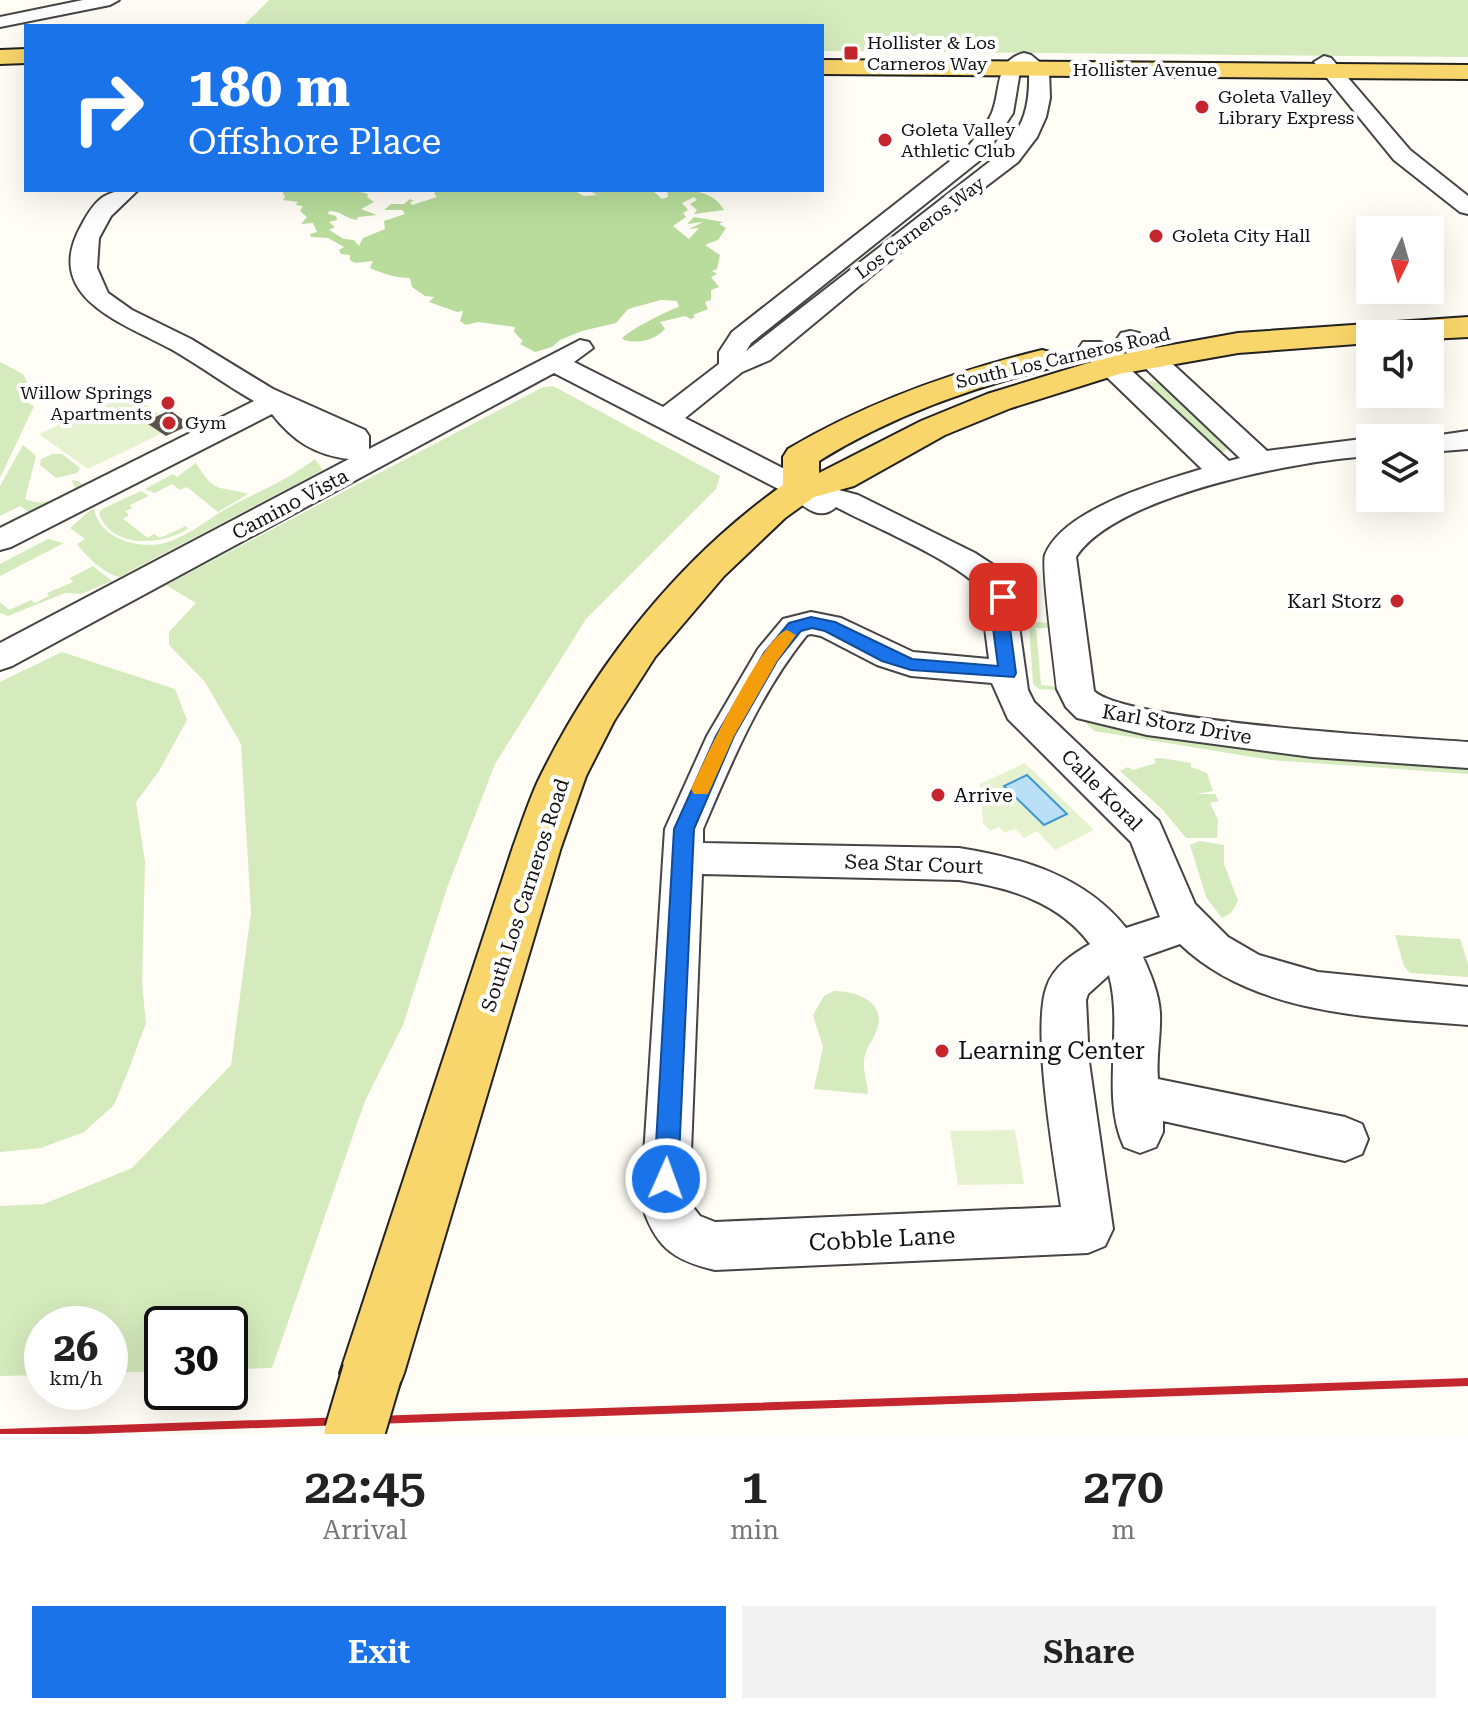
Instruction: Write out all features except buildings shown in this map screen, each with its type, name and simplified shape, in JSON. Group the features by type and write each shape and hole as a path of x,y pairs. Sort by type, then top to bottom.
{"main road":[{"path":"0,57 24,56"},
{"name":"Hollister Avenue","path":"824,58 1025,66"},
{"name":"Hollister Avenue","path":"1328,67 1468,62"},
{"path":"0,67 24,65"},
{"name":"Hollister Avenue","path":"824,67 1328,67 1468,72"},
{"name":"South Los Carneros Road","path":"354,1434 533,862 563,776 594,717 640,647 710,567 772,510 801,489 841,478 933,428 1121,352 1224,324 1468,310"},
{"name":"South Los Carneros Road","path":"1121,352 1468,327"}],"street":[{"path":"0,22 110,0"},
{"name":"Los Carneros Way","path":"732,366 732,352 741,338 976,152 1003,113 1025,66"},
{"name":"Los Carneros Way","path":"665,419 695,399 732,366 761,354 897,243 1010,157 1036,117 1025,66"},
{"path":"1328,67 1402,155 1468,207"},
{"path":"124,192 106,205 89,229 85,268 97,295 118,313 170,338 276,401 302,433 332,450 362,456"},
{"path":"869,235 897,243"},
{"path":"1121,352 1261,462"},
{"path":"1121,352 1223,472"},
{"name":"Calle Koral","path":"567,356 665,419 801,489 833,515 956,579 984,600 999,605 1010,690 1021,710 1145,832 1156,850 1168,891 1187,925 1229,960 1269,977 1353,994 1468,1006"},
{"name":"Camino Vista","path":"0,658 362,456 567,356"},
{"path":"0,540 276,401"},
{"path":"1444,442 1468,440"},
{"name":"Karl Storz Drive","path":"1356,448 1261,462 1189,482 1104,517 1071,537 1063,546 1060,557 1075,689 1090,709 1105,714 1266,740 1468,755"},
{"path":"682,858 687,819 725,736 770,657 795,627 806,623 829,626 889,657 911,664 1007,673"},
{"name":"Sea Star Court","path":"682,858 990,867 1048,887 1073,902 1100,923 1120,948"},
{"name":"Cobble Lane","path":"682,858 665,1202 669,1218 679,1231 695,1243 715,1246 1088,1229 1062,1008 1065,988 1087,967 1120,948"},
{"path":"1187,925 1120,948 1130,973 1138,1011 1134,1053 1139,1113 1345,1139"}],"green space":[{"path":"269,0 1468,0 1468,57 824,51 824,24 245,24"},
{"path":"282,192 368,194 367,197 374,202 361,209 377,215 358,217 357,220 337,212 329,211 328,214 336,216 337,220 329,222 335,227 329,230 344,239 354,240 359,246 363,238 385,229 384,221 405,214 402,210 384,210 391,204 404,204 410,199 414,201 410,202 412,205 437,197 436,192 577,192 584,196 597,195 592,192 654,192 662,199 668,197 667,192 700,192 714,198 724,210 694,214 697,210 690,204 697,200 694,197 682,203 688,210 683,213 686,217 673,226 689,239 699,228 689,229 703,222 687,224 694,217 723,222 719,224 726,228 718,240 705,245 720,255 717,269 712,271 717,274 711,277 719,287 711,290 711,300 705,302 708,309 693,315 695,317 691,319 685,316 660,322 665,329 651,339 633,342 622,339 641,325 679,307 677,301 661,300 628,309 616,323 582,331 535,352 520,344 523,341 514,332 515,327 478,322 466,325 460,321 463,311 457,312 429,302 434,297 425,296 412,287 410,278 370,268 373,261 355,263 350,260 350,255 341,254 339,250 344,247 328,238 311,237 310,234 317,232 313,223 301,224 307,217 300,211 303,206 283,200"},
{"path":"0,362 23,374 35,398 29,404 34,406 0,478"},
{"path":"1158,382 1228,447 1224,452 1213,450 1144,384"},
{"path":"553,386 720,476 716,489 586,619 495,764 447,888 403,1025 365,1101 272,1368 248,1369 248,1306 144,1306 144,1372 128,1372 128,1306 24,1306 24,1375 0,1376 0,1206 44,1204 132,1168 231,1065 251,912 241,744 205,682 169,645 169,632 196,603 166,585 543,387"},
{"path":"131,394 177,426 88,469 39,434 67,421 64,418 102,401 107,404"},
{"path":"23,445 36,456 25,499 44,502 61,497 73,492 75,487 71,480 87,487 32,514 20,506 0,516 0,486"},
{"path":"62,454 80,468 77,473 56,478 40,465 41,459"},
{"path":"315,459 323,470 119,577 90,559 77,544 85,539 70,528 94,507 102,526 120,539 142,545 165,543 188,533"},
{"path":"196,463 212,484 248,494 218,512 187,487 180,490 172,484 155,493 145,489 173,474 177,477"},
{"path":"141,491 149,496 130,505 132,508 125,511 129,515 123,519 148,538 154,534 160,538 186,526 188,529 152,541 126,539 114,533 99,513"},
{"path":"48,539 64,543 0,576 0,564"},
{"path":"93,566 112,581 81,594 65,593 8,616 0,613 0,602 9,610 31,600 35,603 49,596 47,593 73,582 70,578"},
{"path":"1026,582 1031,583 1035,622 1050,623 1050,628 1036,628 1041,685 1059,687 1197,741 1307,756 1468,766 1468,774 1271,760 1094,731 1054,690 1039,689 1033,684"},
{"path":"62,652 175,689 187,720 159,771 136,802 145,862 142,984 146,1023 114,1105 84,1132 41,1148 0,1152 0,682"},
{"path":"1154,759 1191,763 1191,767 1207,773 1213,791 1196,794 1215,794 1219,801 1210,803 1218,820 1217,838 1186,838 1163,810 1120,771 1156,763"},
{"path":"1025,763 1094,830 1055,850 1037,831 1024,838 1015,829 1005,833 999,827 990,831 983,823 980,784"},
{"path":"1200,841 1224,845 1224,864 1238,901 1231,913 1222,918 1206,897 1190,845"},
{"path":"1395,935 1460,939 1468,964 1468,977 1410,973 1404,966"},
{"path":"834,991 861,996 878,1013 876,1032 864,1058 868,1094 814,1089 823,1047 813,1015 824,996"},
{"path":"1015,1130 1024,1184 958,1185 950,1131"}],"water":[{"path":"1027,775 1067,814 1044,825 1004,786"}],"railway":[{"path":"0,1433 1468,1382"}],"slow traffic":[{"path":"701,789 725,736 770,657 787,635"}],"place":[{"name":"Hollister & Los Carneros Way","path":"851,53"},
{"name":"Goleta Valley Library Express","path":"1202,107"},
{"name":"Goleta Valley Athletic Club","path":"885,140"},
{"name":"Goleta City Hall","path":"1156,236"},
{"name":"Willow Springs Apartments","path":"168,403"},
{"name":"Gym","path":"169,423"},
{"name":"Karl Storz","path":"1397,601"},
{"name":"Arrive","path":"938,795"},
{"name":"Learning Center","path":"942,1051"}],"route":[{"path":"666,1179 678,893 684,829 725,736 770,657 795,627 811,623 829,626 889,657 911,664 1007,673 999,605 1003,597"}]}
